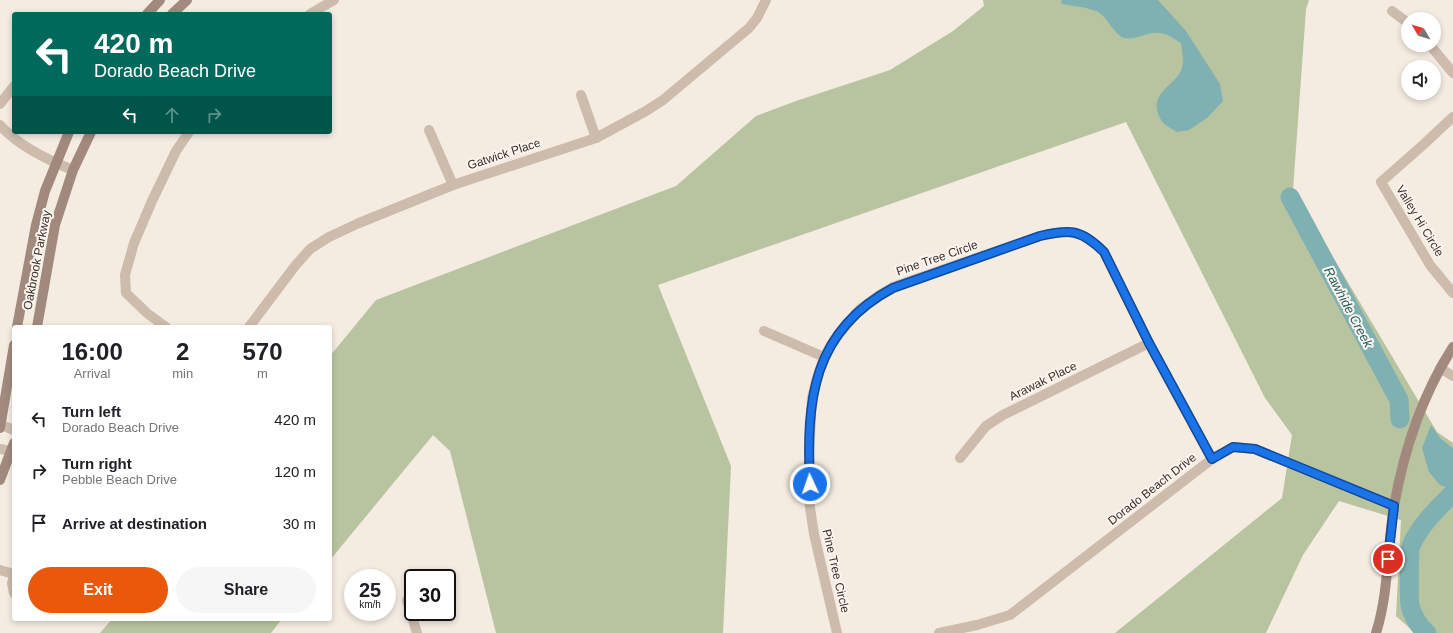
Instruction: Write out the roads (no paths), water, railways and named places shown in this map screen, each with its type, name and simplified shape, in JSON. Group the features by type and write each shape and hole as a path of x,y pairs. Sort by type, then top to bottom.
{"street":[{"path":"149,12 160,0"},
{"path":"174,12 187,0"},
{"path":"313,12 334,0"},
{"name":"Gatwick Place","path":"251,325 295,266 310,250 329,237 359,223 453,185 596,138 646,111 664,100 749,28 757,18 766,0"},
{"path":"1392,11 1401,18"},
{"path":"1436,52 1453,73"},
{"path":"0,104 12,89"},
{"path":"581,95 596,138"},
{"name":"Valley Hi Circle","path":"1453,116 1381,182 1430,265 1453,293"},
{"path":"0,125 31,150 57,164 73,170"},
{"path":"429,130 453,185"},
{"name":"Oakbrook Parkway","path":"17,325 36,225 46,191 68,134"},
{"name":"Oakbrook Parkway","path":"37,325 55,225 73,170 90,134"},
{"path":"163,325 148,314 126,293 125,275 134,243 152,201 176,151 188,134"},
{"name":"Pine Tree Circle","path":"837,633 814,534 809,501 810,484 808,455 812,398 824,357 834,340 860,309 893,288 1032,238 1059,231 1081,234 1093,241 1104,252 1149,343 1212,459"},
{"path":"764,331 824,357"},
{"name":"Arawak Place","path":"960,458 986,426 1003,415 1149,343"},
{"path":"1376,633 1382,615 1394,506 1408,445 1416,421 1440,368 1453,347"},
{"path":"12,357 0,427 12,430"},
{"path":"1440,368 1453,376"},
{"path":"0,449 12,447"},
{"path":"0,480 2,466 12,447"},
{"name":"Dorado Beach Drive","path":"939,633 977,625 1010,615 1212,459 1233,447 1255,449 1394,506"},
{"path":"0,570 12,573"},
{"path":"414,621 417,633"}],"water":[{"path":"1061,0 1158,0 1186,31 1220,84 1223,101 1207,118 1189,130 1177,132 1170,128 1164,124 1160,118 1157,110 1157,103 1162,92 1176,78 1182,68 1183,59 1181,43 1162,33 1153,33 1133,38 1125,38 1118,34 1104,17 1096,11 1088,8 1062,4"},
{"path":"1431,425 1441,439 1453,448 1453,489 1440,485 1429,472 1422,448"}],"waterway":[{"name":"Rawhide Creek","path":"1290,197 1399,400 1400,419"},
{"name":"Rawhide Creek","path":"1427,633 1421,628 1416,620 1410,605 1410,549 1414,539 1424,524 1453,493"}]}
